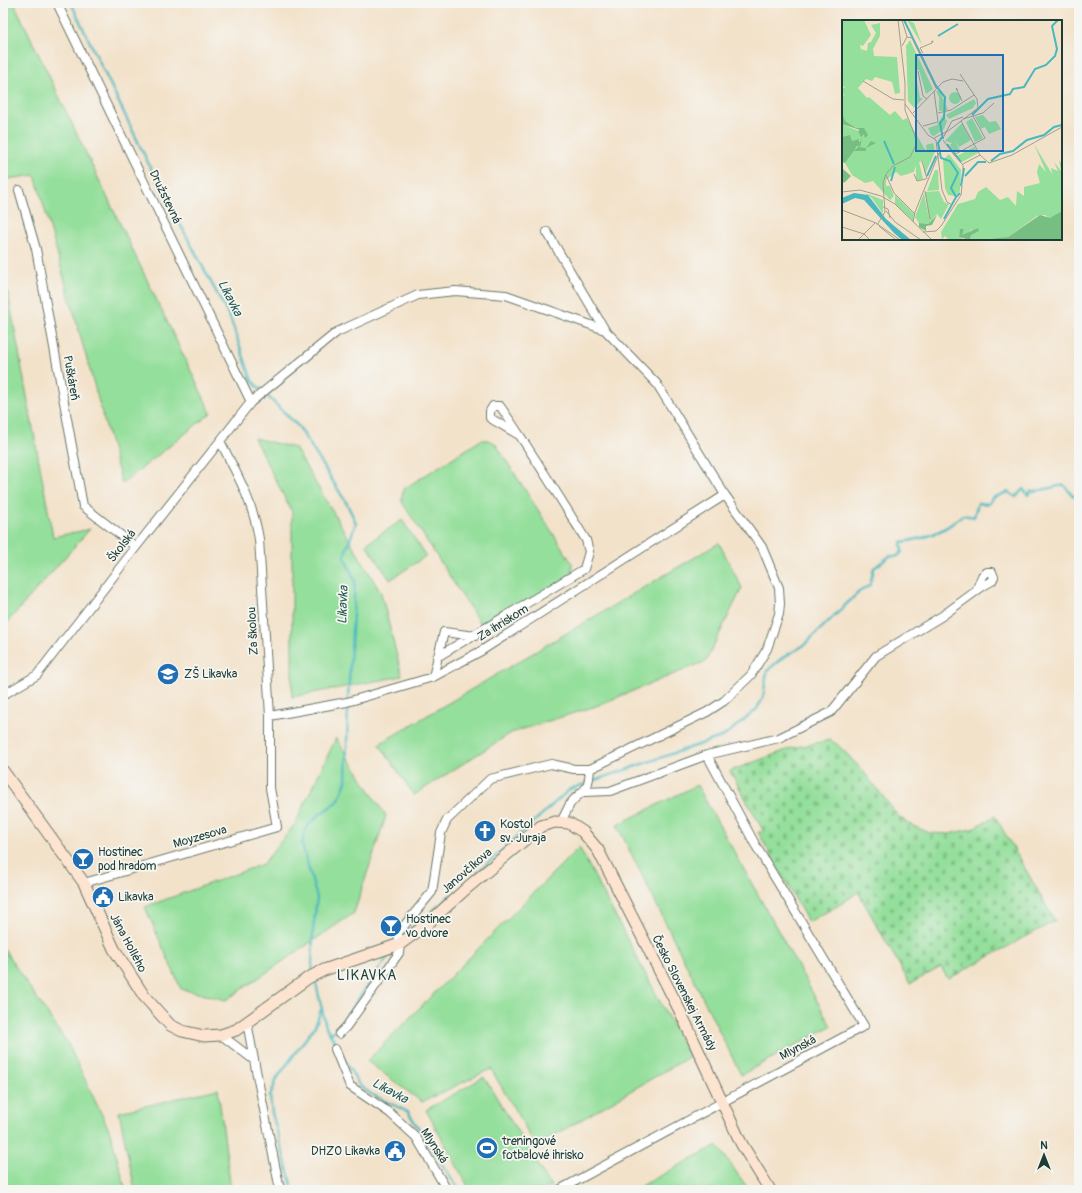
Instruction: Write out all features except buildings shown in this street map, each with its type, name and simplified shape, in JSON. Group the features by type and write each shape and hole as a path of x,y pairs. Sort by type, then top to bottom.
{"street":[{"name":"Družstevná","path":"57,3 251,402"},
{"name":"Puškáreň","path":"19,190 36,249 83,506 136,547"},
{"path":"339,1034 346,1027 399,953 400,944 398,933 432,892 441,833 447,820 490,779 551,764 574,769 590,769 707,712 724,701 751,675 767,650 780,604 779,588 762,548 726,495 657,384 605,330 547,232"},
{"name":"Školská","path":"3,695 37,675 251,402 337,332 418,295 455,291 506,295 605,330"},
{"path":"438,657 584,569 589,552 586,540 519,435"},
{"name":"Za školou","path":"220,441 256,516 260,539 270,716 270,788 277,827"},
{"name":"Za ihriskom","path":"270,716 347,702 433,677 481,651 726,495"},
{"path":"584,792 610,791 707,755 779,738 831,712 876,656 942,616 976,591"},
{"path":"433,677 444,632 475,636"},
{"name":"Mlynská","path":"559,1190 864,1026 756,846 707,755"},
{"path":"561,822 571,803 584,792 589,783 590,769"},
{"name":"Jána Hollého","path":"3,771 84,883 114,949 144,996 155,1010 170,1025 182,1031 204,1036 221,1035"},
{"name":"Janovčíkova","path":"221,1035 236,1030 308,978 322,971 400,944 426,925 468,887 541,826 561,822"},
{"name":"Česko Slovenskej Armády","path":"561,822 576,826 598,850 679,1009 741,1143 770,1190"},
{"name":"Moyzesova","path":"84,883 277,827"},
{"path":"247,1022 280,1190"},
{"path":"221,1035 254,1060"},
{"name":"Mlynská","path":"334,1050 350,1086 390,1113 416,1137 447,1190"}],"green space":[{"path":"3,3 14,3 211,413 122,484 35,175 3,180"},
{"path":"3,266 53,537 90,529 3,627"},
{"path":"254,438 295,448 381,593 402,676 292,697 292,512"},
{"path":"481,440 488,440 495,443 572,563 572,570 569,577 486,625 479,622 402,502 402,495 405,488"},
{"path":"402,520 426,556 390,580 366,544"},
{"path":"719,543 742,588 706,661 596,706 511,733 414,795 379,744"},
{"path":"336,738 386,816 354,913 226,1000 181,989 145,907 263,864 295,824"},
{"path":"830,740 838,745 863,771 899,817 913,826 930,833 949,834 972,829 995,816 1055,921 948,979 941,967 910,984 858,892 841,904 808,922 758,832 764,832 730,771 792,748"},
{"path":"697,785 831,1026 741,1075 617,825"},
{"path":"579,847 689,1057 536,1146 491,1069 422,1102 367,1061"},
{"path":"3,948 68,1044 110,1132 126,1190 3,1190"},
{"name":"treningové fotbalové ihrisko","path":"484,1077 551,1186 544,1190 470,1190 426,1110"},
{"path":"218,1089 231,1190 135,1190 119,1112"},
{"path":"717,1145 749,1190 634,1190"}],"waterway":[{"name":"Likavka","path":"71,3 153,173 230,318 252,381 299,427 347,504 356,523 344,556 355,581 348,699"},
{"path":"590,782 724,736 756,710 763,698 767,671 782,658 803,646 859,592 870,585 874,568 890,556 898,556 902,552 901,542 934,534 949,526 963,515 974,517 978,503 989,504 992,498 1008,492 1016,497 1023,489 1028,495 1031,491 1044,490 1064,485 1073,496 1079,496"},
{"name":"Likavka","path":"313,972 313,930 317,898 302,844 306,828 320,814 338,801 346,782 348,704"},
{"path":"476,874 570,789 585,784"},
{"path":"409,931 452,894"},
{"path":"330,1034 338,1028 391,952"},
{"name":"Likavka","path":"315,979 326,1027 338,1047"},
{"path":"293,1190 272,1113 270,1097 277,1078 315,1026 321,1010"},
{"name":"Likavka","path":"340,1052 359,1085 371,1094 408,1112 459,1190"}],"place":[{"name":"ZŠ Likavka","path":"168,674"},
{"name":"Kostol sv. Juraja","path":"485,831"},
{"name":"Hostinec pod hradom","path":"83,859"},
{"name":"Likavka","path":"103,897"},
{"name":"Hostinec vo dvore","path":"391,926"},
{"name":"treningové fotbalové ihrisko","path":"487,1148"},
{"name":"DHZO Likavka","path":"395,1151"}],"district":[{"name":"LIKAVKA","path":"367,975"}]}
